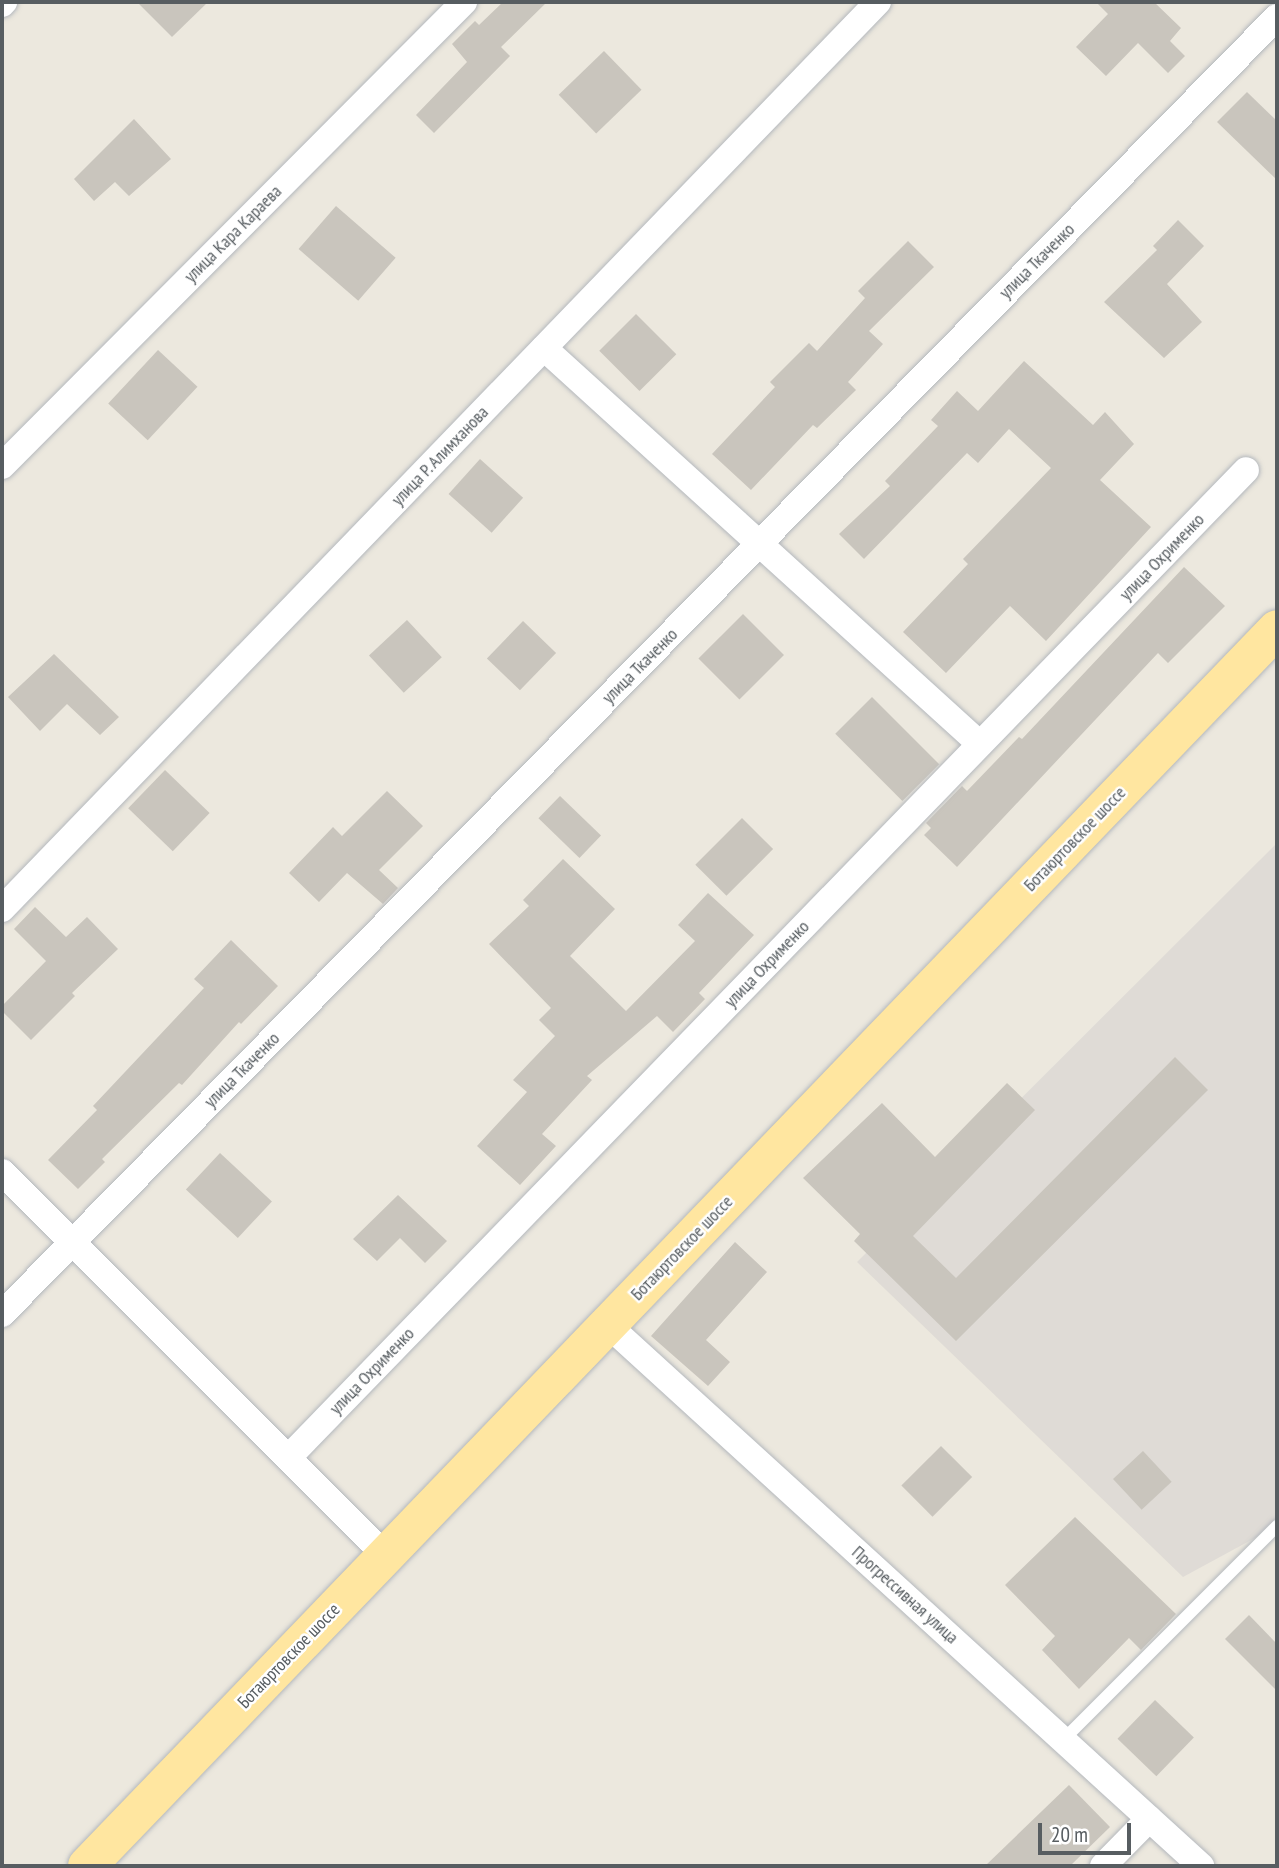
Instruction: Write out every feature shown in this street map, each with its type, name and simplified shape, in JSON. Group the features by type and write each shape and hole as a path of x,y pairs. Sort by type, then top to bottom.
{"main road":[{"name":"Ботаюртовское шоссе","path":"87,1866 1277,629"}],"street":[{"name":"улица Кара Караева","path":"2,466 464,2"},
{"name":"улица Р. Алимханова","path":"2,909 878,2"},
{"name":"улица Ткаченко","path":"2,1314 1277,17"},
{"path":"544,348 980,744"},
{"name":"улица Охрименко","path":"288,1458 1246,470"},
{"path":"2,1172 74,1241 386,1556"},
{"name":"Прогрессивная улица","path":"608,1325 1201,1866"},
{"path":"1103,1866 1149,1819"}],"lane":[{"path":"1063,1740 1277,1526"}],"shaded area":[{"path":"1277,843 1277,1526 1183,1577 857,1262"}],"building":[{"path":"137,2 208,2 172,37"},
{"path":"503,2 547,2 501,47 510,56 434,133 416,115 467,62 452,44 475,21 479,25"},
{"path":"1096,2 1154,2 1181,28 1170,41 1185,56 1168,73 1138,43 1106,76 1076,47 1108,14"},
{"path":"604,51 642,90 596,134 559,95"},
{"path":"1247,92 1277,121 1277,180 1217,122"},
{"path":"134,119 171,159 129,196 115,182 94,201 74,179"},
{"path":"336,206 396,258 358,301 299,249"},
{"path":"1178,220 1204,246 1167,284 1202,322 1164,358 1104,302 1157,250 1153,246"},
{"path":"908,241 934,267 869,331 883,344 848,382 856,390 817,428 813,425 751,490 712,454 775,387 770,382 809,343 817,351 865,298 858,291"},
{"path":"636,314 676,354 640,391 599,351"},
{"path":"158,350 197,387 148,440 108,403"},
{"path":"1024,361 1093,425 1105,412 1134,444 1100,480 1151,527 1046,641 1010,606 946,673 903,632 968,564 963,559 1051,468 1009,429 978,463 967,453 864,559 839,534 890,486 885,481 938,426 931,420 957,391 978,411"},
{"path":"480,459 523,498 492,533 449,494"},
{"path":"1184,567 1225,606 1168,663 1158,653 957,867 924,835 931,828 926,823 962,786 967,791 1019,737 1022,739"},
{"path":"743,614 784,655 739,700 698,659"},
{"path":"407,620 442,657 404,693 369,655"},
{"path":"523,621 556,653 520,690 487,658"},
{"path":"54,654 119,717 100,735 67,704 40,731 8,697"},
{"path":"872,697 939,764 902,801 835,734"},
{"path":"165,770 210,813 173,851 128,808"},
{"path":"387,791 423,826 379,870 398,888 383,904 347,873 319,902 289,873 333,827 342,836"},
{"path":"560,796 601,836 579,858 538,818"},
{"path":"742,818 773,849 726,896 695,865"},
{"path":"563,859 615,909 570,956 626,1011 695,941 678,925 708,893 754,935 699,993 705,999 673,1032 657,1016 587,1076 592,1080 542,1134 556,1146 520,1185 477,1146 527,1092 513,1080 555,1036 539,1020 551,1008 489,944 529,906 523,900"},
{"path":"35,907 66,937 87,917 118,949 72,993 75,996 31,1040 2,1011 2,1006 46,961 14,929"},
{"path":"231,940 278,986 241,1024 239,1022 182,1085 179,1083 102,1159 105,1162 78,1189 48,1160 97,1110 93,1106 204,988 194,979"},
{"path":"1175,1057 1208,1090 956,1341 854,1241 860,1234 803,1178 882,1103 935,1157 1007,1083 1035,1110 913,1236 956,1278"},
{"path":"220,1153 272,1201 238,1238 186,1190"},
{"path":"398,1195 447,1241 425,1263 400,1238 377,1261 353,1239"},
{"path":"735,1242 767,1272 706,1340 730,1362 708,1386 651,1336"},
{"path":"941,1446 972,1477 933,1517 901,1486"},
{"path":"1143,1451 1172,1482 1142,1510 1113,1479"},
{"path":"1075,1517 1176,1614 1141,1650 1129,1638 1079,1689 1042,1650 1055,1636 1005,1585"},
{"path":"1249,1615 1277,1644 1277,1691 1225,1639"},
{"path":"1155,1700 1194,1738 1156,1776 1117,1739"},
{"path":"1069,1785 1110,1827 1070,1866 985,1866"}]}
